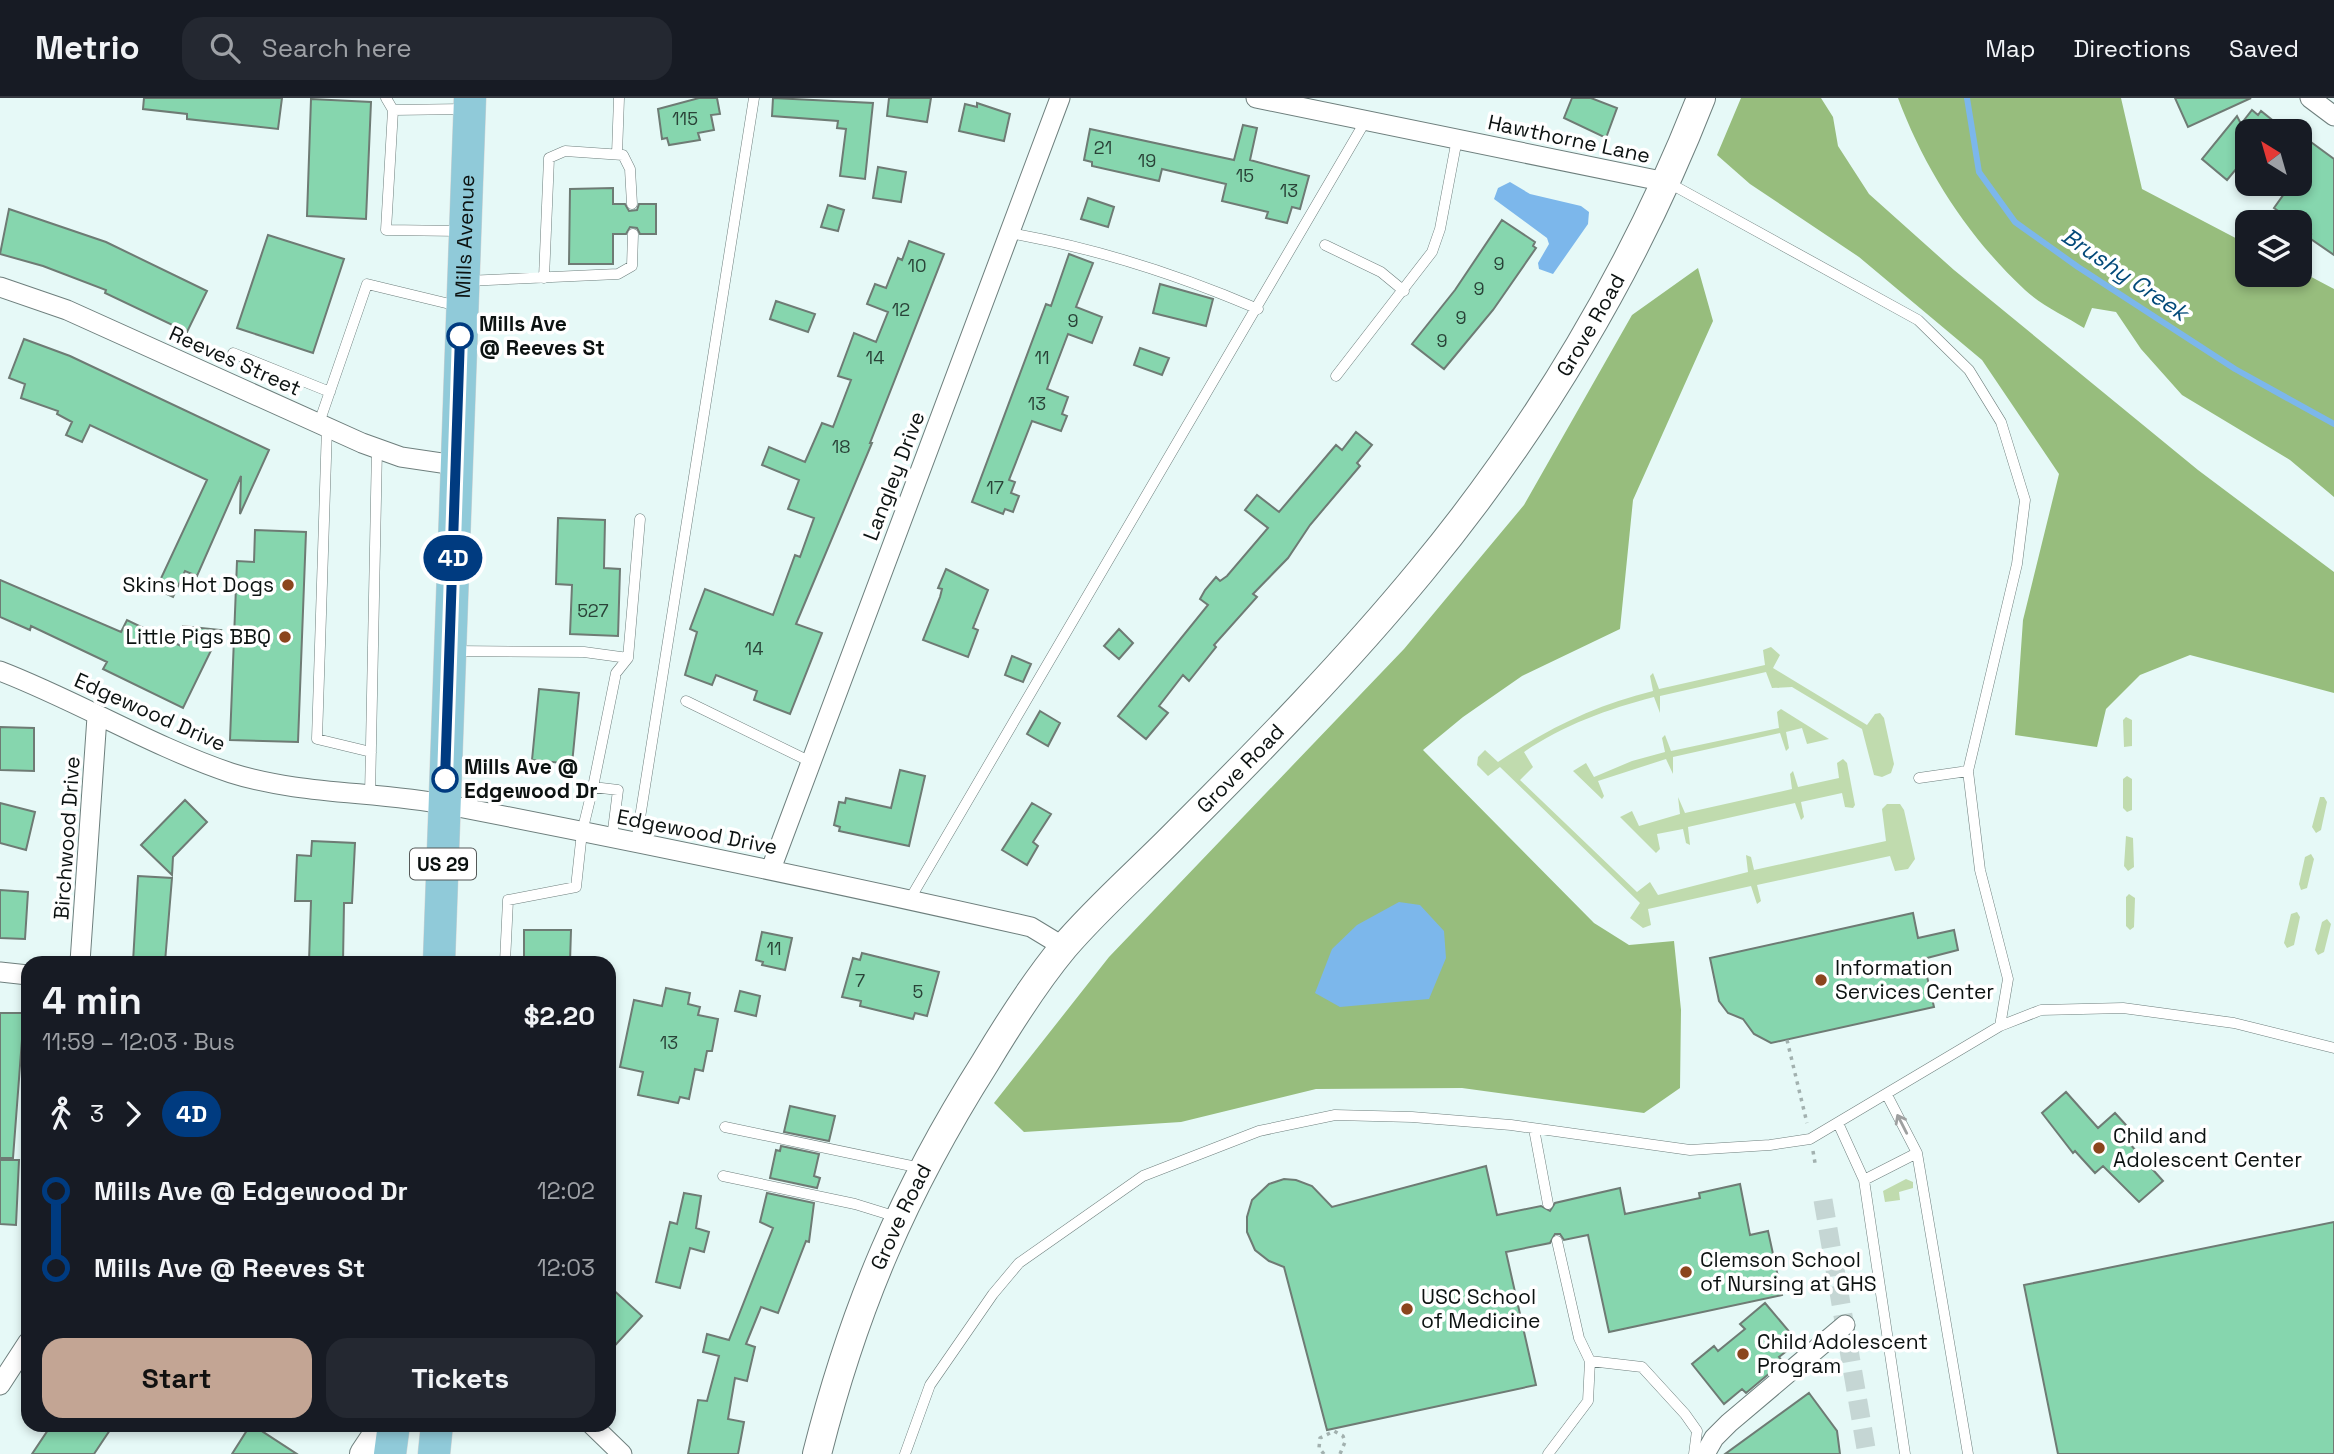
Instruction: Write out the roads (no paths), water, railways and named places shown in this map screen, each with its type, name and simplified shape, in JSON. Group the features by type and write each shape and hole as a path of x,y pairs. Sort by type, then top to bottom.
{"main road":[{"name":"Grove Road","path":"817,1454 837,1374 865,1294 898,1217 922,1168 1013,1017 1064,947 1250,760 1348,656 1422,570 1496,474 1600,308 1666,182 1702,98"},
{"name":"Mills Avenue","path":"439,956 470,104"},
{"path":"364,1454 379,1432"},
{"path":"390,1454 393,1432"},
{"path":"434,1454 436,1432"}],"street":[{"name":"Langley Drive","path":"771,869 1060,98"},
{"name":"Hawthorne Lane","path":"1256,98 1666,182"},
{"path":"2310,98 2334,116"},
{"name":"Reeves Street","path":"0,287 66,310 377,449 401,457 455,465"},
{"name":"Edgewood Drive","path":"0,671 38,685 97,717 230,772 263,781 444,804 771,869 1031,927 1064,947"},
{"name":"Birchwood Drive","path":"81,956 86,912 97,717"},
{"path":"0,972 21,974"},
{"path":"1705,1454 1714,1438 1729,1423 1845,1325"},
{"path":"0,1385 21,1353"},
{"path":"599,1432 622,1454"}],"lane":[{"path":"386,98 393,110 386,230 464,231"},
{"path":"617,154 618,98"},
{"path":"636,843 754,98"},
{"path":"393,110 470,104"},
{"path":"910,900 1258,309 1366,120"},
{"path":"1336,376 1428,259 1440,229 1457,139"},
{"path":"544,278 549,158 565,151 624,155 630,169 632,204"},
{"path":"1666,182 1918,320 1969,370 2001,422 2025,500 2017,564 1968,772 1980,870 2008,979 2000,1026"},
{"path":"1010,233 1065,242 1194,282 1258,309"},
{"path":"371,752 317,739 323,425 330,392 367,284 462,294 544,278 618,274 632,266 633,234"},
{"path":"1325,245 1381,272 1404,291"},
{"path":"233,353 330,392"},
{"path":"370,795 377,449"},
{"path":"505,956 508,900 576,887 583,832 616,674 628,657 640,519"},
{"path":"450,651 584,652 628,657"},
{"path":"687,701 811,762"},
{"path":"1920,778 1968,772"},
{"path":"593,787 618,790 612,838"},
{"path":"905,1454 930,1385 993,1294 1019,1263 1143,1176 1258,1131 1335,1115 1412,1117 1534,1129 1690,1150 1770,1145 1810,1139 2000,1026 2041,1010 2123,1008 2234,1023 2334,1048"},
{"path":"1887,1095 1917,1153 1968,1454"},
{"path":"1838,1124 1864,1180 1905,1454"},
{"path":"725,1127 922,1168"},
{"path":"1534,1129 1548,1204"},
{"path":"1864,1180 1917,1153"},
{"path":"723,1176 898,1217"},
{"path":"1548,1454 1588,1401 1590,1361 1579,1338 1557,1241"},
{"path":"1590,1361 1642,1367 1697,1431 1694,1454"}],"water":[{"path":"1510,182 1530,194 1581,206 1589,212 1588,224 1553,274 1539,269 1538,263 1549,244 1547,238 1494,199 1498,188"},
{"path":"1399,902 1420,905 1444,931 1446,958 1429,999 1340,1007 1315,993 1332,949 1357,925"}],"waterway":[{"name":"Brushy Creek","path":"1967,98 1979,172 2015,222 2078,267 2235,369 2334,424"}],"tunnel":[{"path":"1823,1200 1867,1454"}],"place":[{"name":"Mills Ave @ Reeves St","path":"460,336"},
{"name":"Skins Hot Dogs","path":"288,585"},
{"name":"Little Pigs BBQ","path":"285,637"},
{"name":"Mills Ave @ Edgewood Dr","path":"445,779"},
{"name":"Information Services Center","path":"1821,980"},
{"name":"Child and Adolescent Center","path":"2099,1148"},
{"name":"Clemson School of Nursing at GHS","path":"1686,1272"},
{"name":"USC School of Medicine","path":"1407,1309"},
{"name":"Child Adolescent Program","path":"1743,1354"}]}
